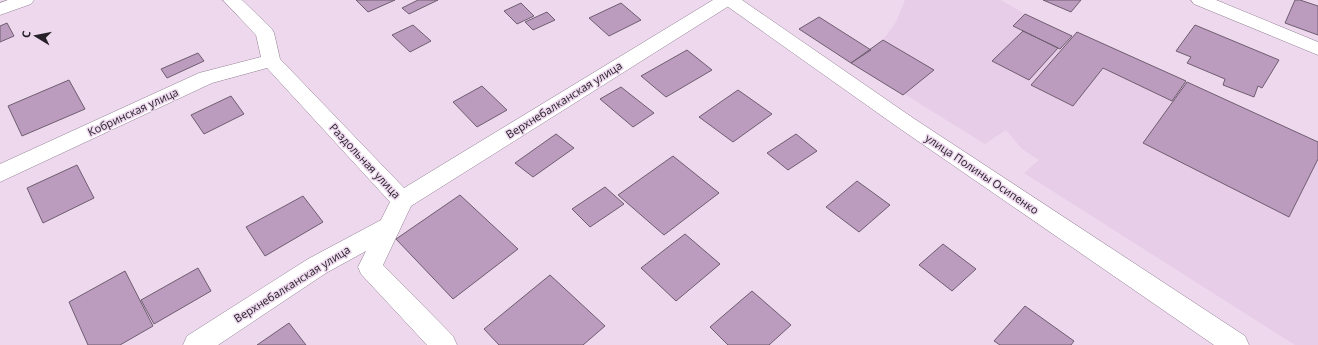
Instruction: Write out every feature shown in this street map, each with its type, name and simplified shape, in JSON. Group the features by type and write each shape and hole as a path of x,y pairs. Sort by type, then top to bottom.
{"street":[{"path":"0,9 25,0"},
{"path":"232,0 265,33 271,61"},
{"name":"Верхнебалканская улица","path":"402,200 726,0"},
{"name":"улица Полины Осипенко","path":"730,0 900,118 1236,345"},
{"path":"1200,0 1318,49"},
{"name":"Кобринская улица","path":"0,174 206,78 271,61"},
{"name":"Раздольная улица","path":"271,61 402,200 370,267 444,345"},
{"name":"Верхнебалканская улица","path":"196,345 317,266 390,226"}],"shaded area":[{"path":"905,0 1001,0 1025,14 1072,36 1077,32 1318,142 1318,345 1295,345 1024,173 1039,160 1022,149 1006,130 985,144 799,29 819,17 871,50 883,40 896,22"}],"building":[{"path":"356,0 395,0 368,12"},
{"path":"418,0 438,0 409,14 402,8"},
{"path":"1043,0 1081,0 1071,12"},
{"path":"1295,0 1300,0 1318,6 1318,35 1285,23"},
{"path":"521,3 534,16 517,24 504,11"},
{"path":"621,3 641,20 609,36 589,18"},
{"path":"547,12 555,20 533,30 525,22"},
{"path":"1025,14 1072,36 1060,49 1013,26"},
{"path":"819,17 871,50 851,63 799,29"},
{"path":"7,23 14,36 0,42 0,26"},
{"path":"413,25 431,41 410,52 392,35"},
{"path":"1195,25 1279,60 1262,88 1258,86 1254,97 1223,85 1225,79 1187,63 1191,57 1176,51"},
{"path":"1023,31 1058,48 1029,80 992,61"},
{"path":"1077,32 1186,81 1172,101 1103,68 1073,106 1031,85"},
{"path":"883,40 934,70 903,95 851,63"},
{"path":"687,50 712,70 666,97 641,76"},
{"path":"198,53 204,61 167,78 161,69"},
{"path":"69,80 85,109 22,136 8,106"},
{"path":"1187,82 1318,142 1318,159 1289,217 1143,143"},
{"path":"482,86 507,110 477,127 453,102"},
{"path":"621,87 654,113 633,127 600,99"},
{"path":"738,90 772,114 733,142 699,117"},
{"path":"231,96 244,114 204,134 191,115"},
{"path":"556,134 574,148 533,177 515,163"},
{"path":"796,134 817,151 788,170 767,153"},
{"path":"673,156 719,193 664,235 618,195"},
{"path":"77,165 94,198 43,223 27,188"},
{"path":"857,181 890,205 859,232 826,207"},
{"path":"605,187 624,204 590,227 572,209"},
{"path":"460,195 518,249 453,299 396,239"},
{"path":"303,196 323,222 265,256 246,227"},
{"path":"685,234 720,264 676,301 641,268"},
{"path":"943,244 976,269 952,291 919,265"},
{"path":"198,268 211,291 154,324 141,300"},
{"path":"125,271 153,326 120,345 88,345 69,302"},
{"path":"550,275 605,326 583,345 499,345 484,329"},
{"path":"752,291 791,325 769,345 728,345 710,327"},
{"path":"1025,306 1074,341 1071,345 1000,345 994,341"},
{"path":"289,323 306,345 257,345"}]}
